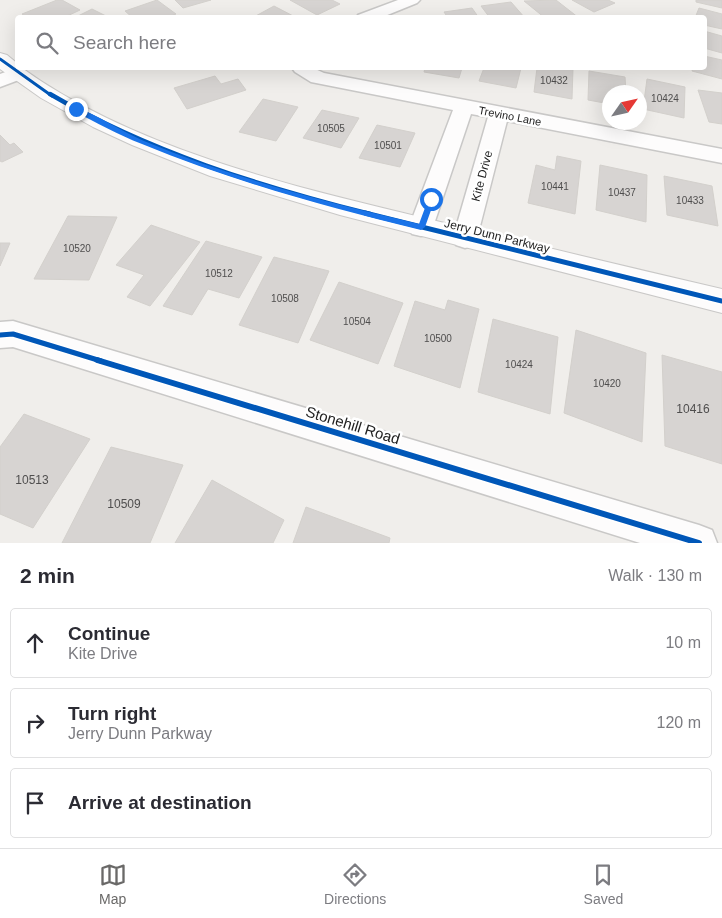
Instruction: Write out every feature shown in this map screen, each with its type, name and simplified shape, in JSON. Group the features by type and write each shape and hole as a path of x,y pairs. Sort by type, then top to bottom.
{"street":[{"path":"372,15 412,0"},
{"name":"Trevino Lane","path":"304,70 318,78 722,156"},
{"name":"Jerry Dunn Parkway","path":"6,71 142,142 241,179 348,210 722,301"},
{"path":"421,227 464,106"},
{"name":"Kite Drive","path":"465,238 499,114"},
{"name":"Stonehill Road","path":"0,335 13,334 699,543"}],"building":[{"path":"57,0 62,0 80,10 69,15 22,14"},
{"path":"157,0 176,14 130,15 125,11"},
{"path":"175,0 211,0 183,8"},
{"path":"290,0 332,0 340,4 317,15"},
{"path":"556,0 575,15 541,15 524,1"},
{"path":"572,0 608,0 615,3 594,12"},
{"path":"696,0 722,0 722,8 696,2"},
{"path":"511,2 522,15 488,15 481,6"},
{"path":"274,6 291,15 258,15"},
{"path":"472,8 477,15 446,15 444,12"},
{"path":"699,8 722,14 722,29 707,26 707,15 696,15"},
{"path":"92,9 104,15 80,15"},
{"path":"707,32 722,36 722,53 707,49"},
{"path":"707,57 722,60 722,79 692,71 707,70"},
{"path":"424,70 461,70 459,78 424,72"},
{"path":"483,70 520,70 516,88 479,81"},
{"path":"537,70 573,70 572,99 534,92"},
{"path":"589,71 625,77 626,85 602,85 602,103 588,100"},
{"path":"215,76 221,84 238,79 246,90 187,109 174,88"},
{"path":"647,79 685,87 684,118 647,110"},
{"path":"698,90 722,93 722,124 709,122"},
{"path":"263,99 298,107 276,141 239,132"},
{"path":"322,110 359,118 341,148 303,138"},
{"path":"377,125 415,133 400,167 359,158"},
{"path":"0,135 10,145 14,143 23,152 2,162 0,161"},
{"path":"557,156 581,161 575,214 528,203 536,165 555,170"},
{"path":"600,165 647,175 646,222 596,210"},
{"path":"664,176 712,186 718,226 667,215"},
{"path":"68,216 117,217 89,280 34,279"},
{"path":"151,225 200,242 150,306 127,297 144,275 116,265"},
{"path":"206,241 262,257 239,298 208,289 192,315 163,306"},
{"path":"0,243 10,243 0,266"},
{"path":"274,257 329,271 298,343 239,325"},
{"path":"339,282 403,303 378,364 310,340"},
{"path":"448,300 479,309 460,388 394,366 415,301 445,310"},
{"path":"493,319 558,337 550,414 478,392"},
{"path":"576,330 646,353 642,442 564,413"},
{"path":"662,355 722,372 722,464 665,446"},
{"path":"24,414 90,439 33,528 0,514 0,447"},
{"path":"111,447 183,465 150,543 62,543"},
{"path":"212,480 284,520 273,543 175,543"},
{"path":"306,507 390,538 389,543 293,543"}],"cycle path":[{"path":"0,59 36,86 101,122 140,140 218,170 340,206 722,301"},
{"path":"0,335 13,334 699,543"}],"route":[{"path":"76,109 142,142 241,179 348,210 421,227 431,199"}]}
